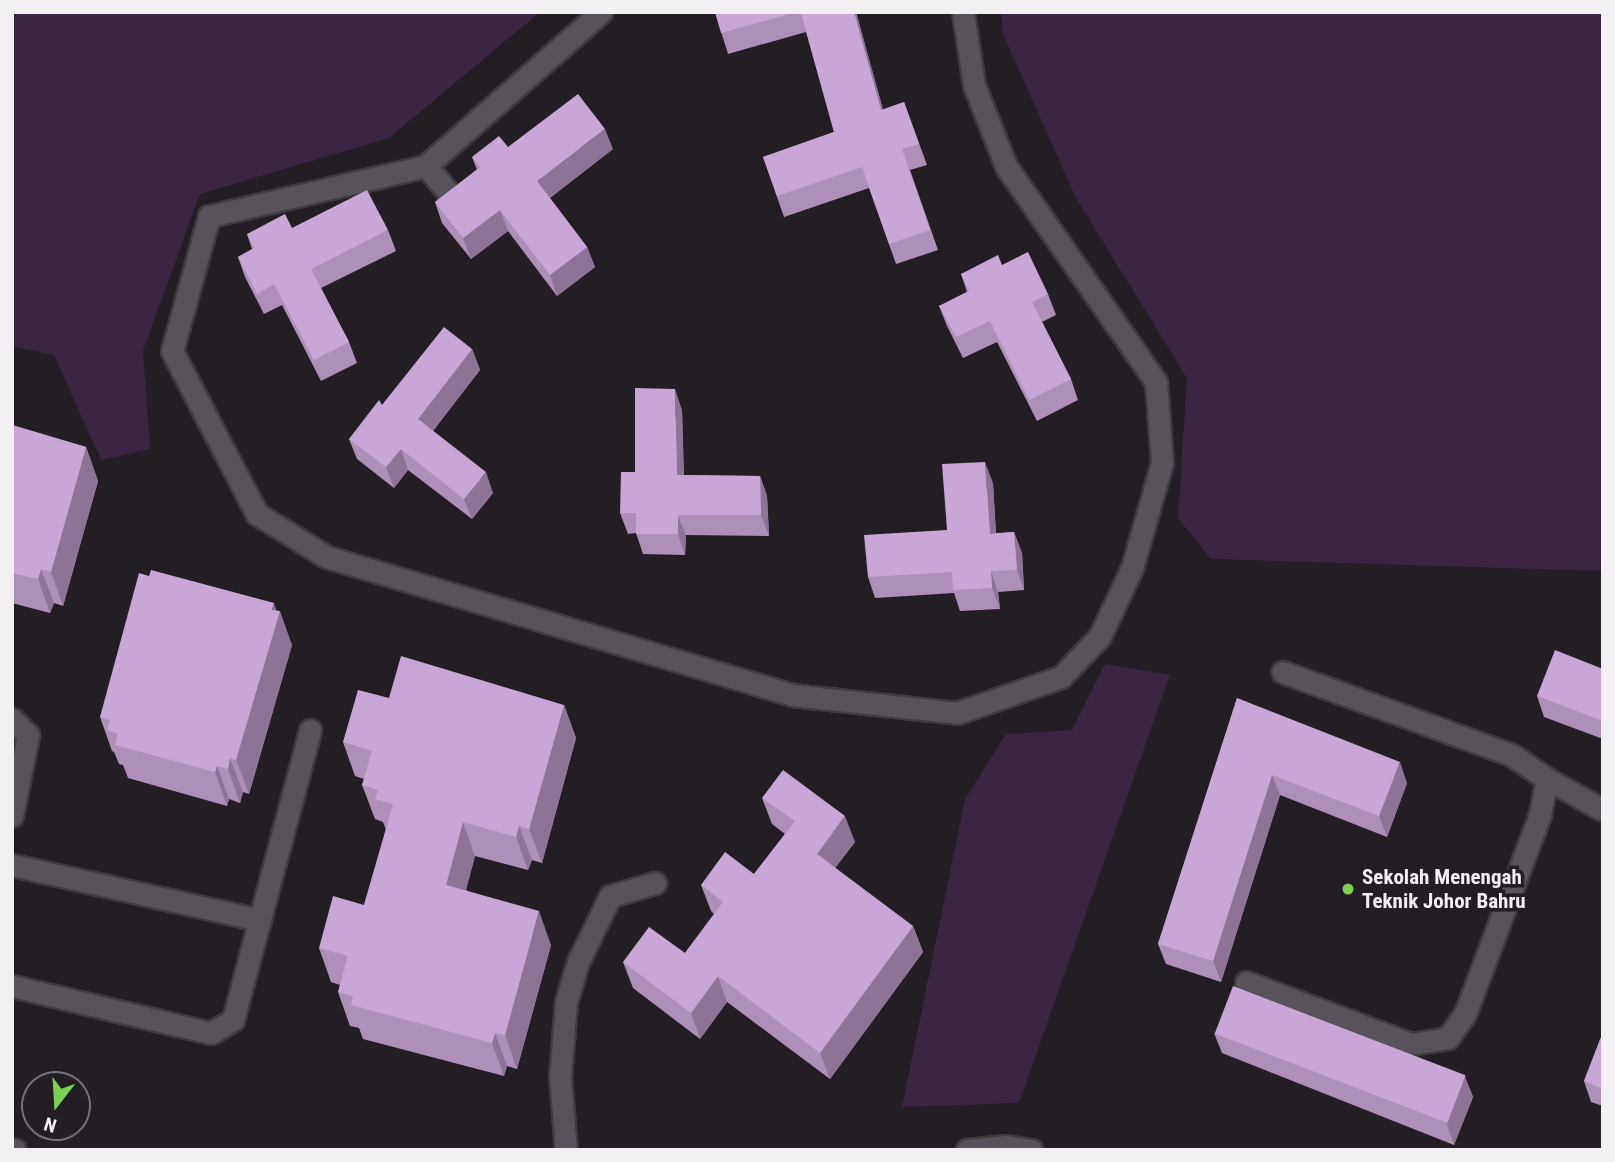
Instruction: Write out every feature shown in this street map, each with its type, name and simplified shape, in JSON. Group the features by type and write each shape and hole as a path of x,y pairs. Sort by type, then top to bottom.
{"street":[{"path":"601,12 426,166 209,216 172,351 257,514 327,557 792,695 957,713 1061,677 1100,636 1132,568 1162,463 1156,382 1006,166 974,85 963,12"},
{"path":"426,166 450,195"},
{"path":"1283,672 1512,755 1547,779 1603,810"},
{"path":"12,719 28,736 12,815"},
{"path":"12,986 211,1033 233,1020 310,730"},
{"path":"1246,982 1411,1044 1448,1038 1465,1014 1540,814 1547,779"},
{"path":"12,865 260,920"},
{"path":"566,1150 560,1077 566,1002 578,962 610,896 655,883"},
{"path":"967,1150 1032,1150"}],"shaded area":[{"path":"12,12 540,12 389,138 200,194 143,351 150,449 101,460 54,355 12,346"},
{"path":"1001,12 1603,12 1603,571 1211,559 1178,518 1187,378 1076,198 1003,34"},
{"path":"1105,664 1170,675 1019,1103 902,1107 965,799 1006,734 1072,730"}],"building":[{"path":"715,12 797,12 721,33"},
{"path":"801,12 854,12 881,110 904,102 919,144 902,149 930,230 889,244 862,167 777,196 763,157 834,132"},
{"path":"578,94 605,129 537,181 587,247 550,275 500,210 463,238 435,202 480,167 472,157 499,136 508,147"},
{"path":"367,190 388,230 311,269 349,342 314,360 274,284 257,294 238,257 254,248 247,234 285,214 292,228"},
{"path":"1028,252 1048,294 1032,302 1071,379 1029,400 990,321 956,337 939,306 969,291 961,274 998,255 1002,265"},
{"path":"444,327 472,349 418,419 486,472 464,499 401,449 386,467 349,439 379,400 382,405"},
{"path":"635,388 675,389 677,475 760,476 761,515 678,515 678,534 636,534 636,513 620,513 621,472 635,472"},
{"path":"12,425 86,447 51,572 41,569 38,579 12,573"},
{"path":"985,462 990,534 1014,532 1017,570 991,571 992,588 953,590 952,572 868,577 864,535 947,530 942,464"},
{"path":"151,570 274,603 272,610 280,611 236,760 230,758 228,769 217,766 215,772 115,745 118,734 107,730 110,720 100,717 139,573 149,576"},
{"path":"1555,650 1603,669 1603,721 1537,696"},
{"path":"401,656 564,705 529,829 519,826 516,837 463,822 446,885 539,911 505,1035 495,1033 492,1043 351,1005 353,996 338,992 348,956 319,948 333,896 364,905 393,804 375,799 378,790 362,785 372,751 343,742 358,690 389,698"},
{"path":"1237,698 1400,762 1379,816 1272,775 1213,961 1158,944"},
{"path":"783,770 845,816 817,854 913,926 820,1053 718,976 691,1013 623,962 649,927 685,953 723,902 701,885 725,852 754,874 795,821 762,798"},
{"path":"1233,986 1465,1075 1447,1123 1215,1034"},
{"path":"1603,1032 1603,1089 1584,1081"}],"place":[{"name":"Sekolah Menengah Teknik Johor Bahru","path":"1348,889"}]}
